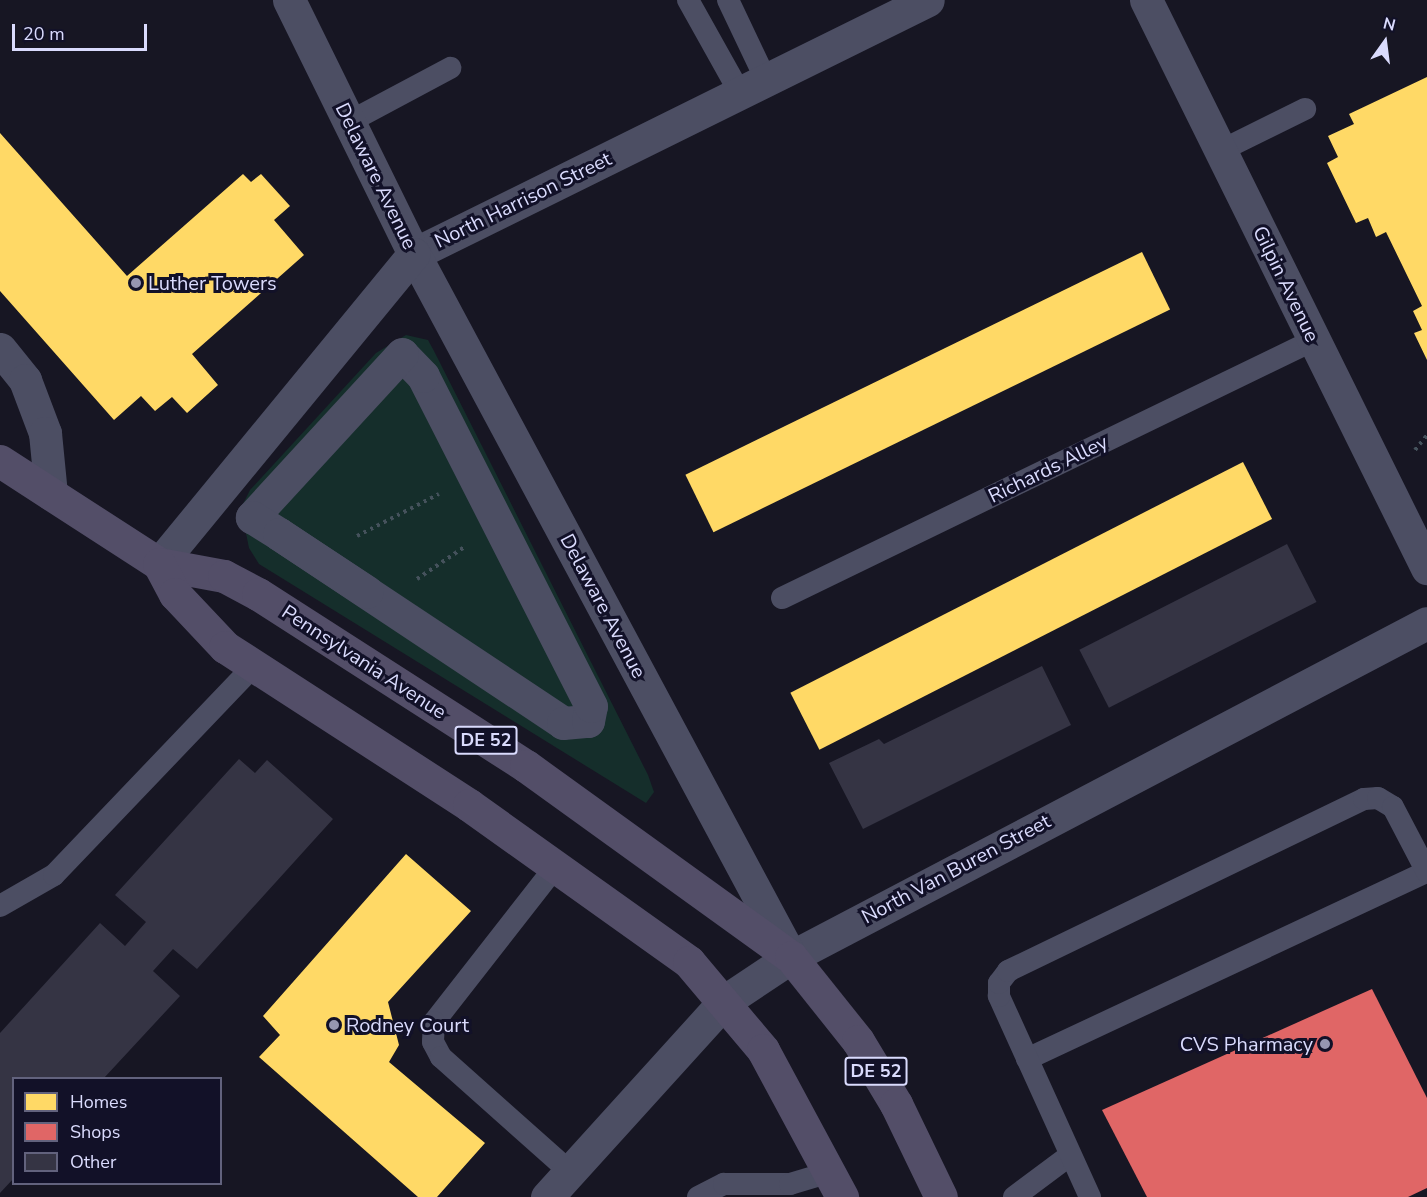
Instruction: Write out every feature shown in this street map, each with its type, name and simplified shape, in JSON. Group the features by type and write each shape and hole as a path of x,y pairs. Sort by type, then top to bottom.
{"main road":[{"name":"Pennsylvania Avenue","path":"0,461 159,564 224,576 258,594 526,766 791,957"},
{"name":"Pennsylvania Avenue","path":"159,564 196,620 254,666 556,866 689,962 725,1001"},
{"name":"Delaware Avenue","path":"791,957 858,1041 896,1104 941,1197"},
{"name":"DE 52","path":"725,1001 763,1050 836,1185"}],"street":[{"name":"Delaware Avenue","path":"289,0 414,254 791,957"},
{"name":"North Harrison Street","path":"159,564 414,254 928,0"},
{"name":"Gilpin Avenue","path":"1146,0 1427,568"},
{"path":"0,349 25,380 45,433 51,494"},
{"path":"402,354 423,376 591,706 588,721 563,723 279,534 252,517 402,354"},
{"path":"279,534 367,592"},
{"name":"North Van Buren Street","path":"562,1187 725,1001 791,957 1427,623"}],"lane":[{"path":"688,0 753,87"},
{"path":"728,0 753,87"},
{"path":"349,122 450,68"},
{"path":"1220,152 1305,109"},
{"name":"Richards Alley","path":"782,598 1314,340"},
{"path":"0,906 54,875 254,666"},
{"path":"1027,1059 1427,872 1393,807 1378,798 1364,799 1008,971 999,983 999,996 1069,1156 1090,1197"},
{"path":"556,866 434,1022 433,1042 441,1057 562,1187"},
{"path":"1014,1197 1069,1156"},
{"path":"698,1197 724,1184 836,1185"}],"path":[{"path":"1409,458 1427,435"},
{"path":"317,559 442,492 450,501"},
{"path":"368,531 373,541"},
{"path":"409,585 478,538"}],"green space":[{"path":"406,335 428,340 434,351 648,775 654,792 646,803 259,564 249,548 241,508 250,490 376,353"}],"building: Homes":[{"path":"1427,77 1427,360 1414,333 1422,330 1413,311 1422,306 1386,232 1376,237 1368,218 1356,223 1327,163 1338,157 1328,136 1354,124 1349,114"},
{"name":"Luther Towers","path":"0,133 127,276 243,174 251,182 261,174 290,206 274,220 304,255 192,354 218,385 187,413 172,397 155,411 141,396 114,420 0,291"},
{"path":"1142,252 1170,310 713,532 685,475"},
{"path":"1243,462 1272,519 819,750 790,693"},
{"name":"Rodney Court","path":"406,854 471,911 388,1002 399,1045 389,1062 485,1143 437,1197 418,1197 259,1057 280,1035 263,1016"}],"building: Shops":[{"name":"CVS Pharmacy","path":"1372,989 1427,1098 1427,1188 1408,1197 1147,1197 1102,1110"}],"building: Other":[{"path":"1287,544 1317,602 1109,708 1079,650"},
{"path":"1042,666 1071,725 863,829 829,763 879,739 884,744"},
{"path":"239,759 255,773 267,760 333,819 197,969 173,949 153,971 180,996 105,1077 12,1077 12,1180 0,1193 0,1033 100,923 125,946 146,922 115,895"}],"place":[{"name":"Luther Towers","path":"136,283"},
{"name":"Rodney Court","path":"334,1025"},
{"name":"CVS Pharmacy","path":"1325,1044"}]}
